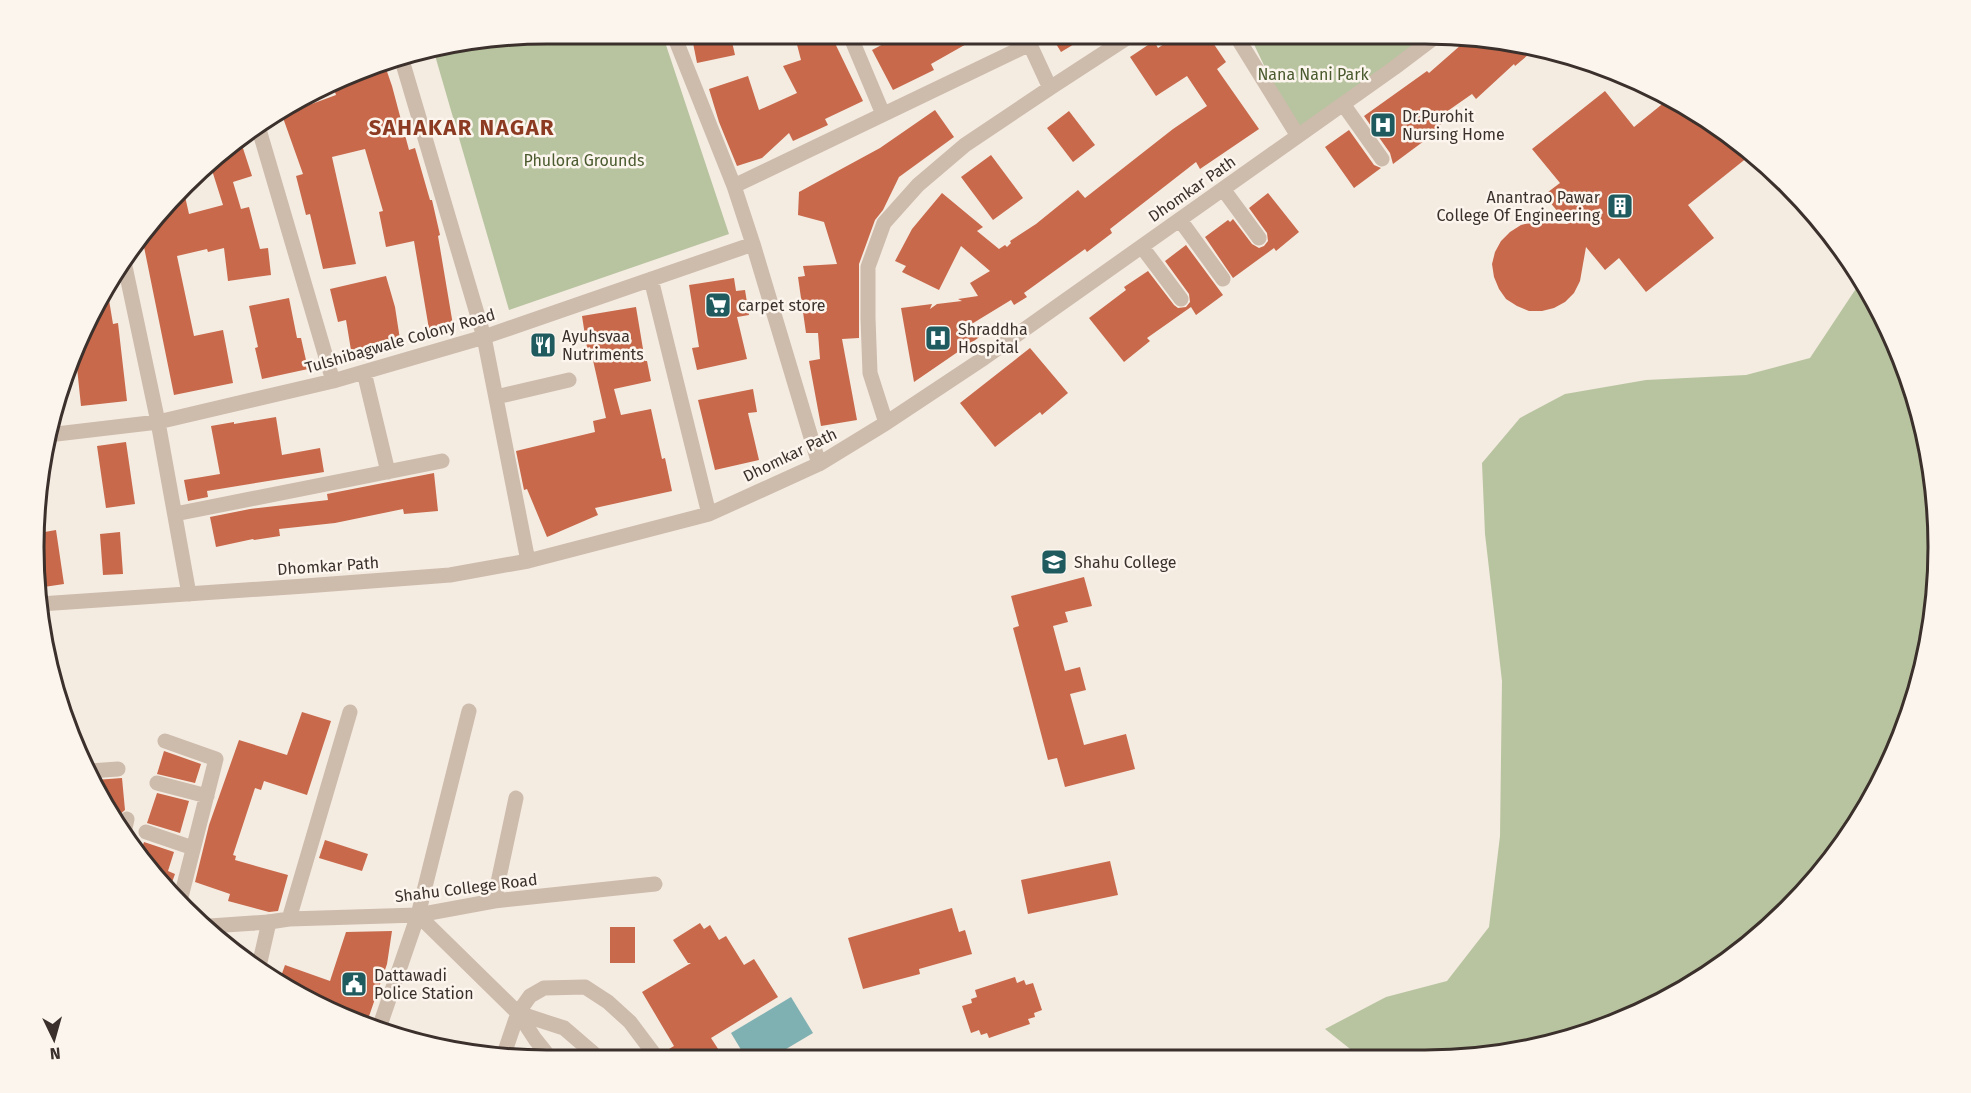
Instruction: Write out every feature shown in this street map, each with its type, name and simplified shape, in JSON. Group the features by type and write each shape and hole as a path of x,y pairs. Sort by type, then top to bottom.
{"street":[{"path":"677,44 734,186 819,464"},
{"path":"854,44 883,114"},
{"path":"734,186 883,114 1018,44"},
{"path":"1030,44 1050,88"},
{"path":"886,423 870,373 868,318 868,267 884,223 918,185 965,145 1118,44"},
{"path":"1241,44 1298,136"},
{"name":"Dhomkar Path","path":"47,604 450,575 528,561 709,514 819,464 886,423 984,358 1142,247 1425,44"},
{"path":"403,65 484,337 528,561"},
{"path":"1343,104 1382,159"},
{"path":"260,133 333,381"},
{"path":"1223,189 1259,238"},
{"path":"1180,220 1223,279"},
{"name":"Tulshibagwale Colony Road","path":"57,434 158,422 333,381 484,337 753,244"},
{"path":"1142,247 1181,300"},
{"path":"126,271 158,422 189,594"},
{"path":"651,279 709,514"},
{"path":"364,372 387,472"},
{"path":"496,397 569,380"},
{"path":"175,514 441,461"},
{"path":"381,1022 418,915 468,711"},
{"path":"289,919 350,712"},
{"path":"165,741 216,759 182,893"},
{"path":"96,771 118,769"},
{"path":"157,783 207,796"},
{"path":"494,901 516,798"},
{"path":"146,832 193,848"},
{"name":"Shahu College Road","path":"216,926 289,919 418,915 494,901 655,884"},
{"path":"418,915 518,1013 543,1050"},
{"path":"260,960 269,922"},
{"path":"506,1047 518,1013 530,996 544,988 585,987 608,1002 630,1022 651,1050"},
{"path":"518,1013 564,1028 590,1050"}],"green space":[{"name":"Phulora Grounds","path":"666,44 729,234 509,310 435,56 514,45"},
{"name":"Nana Nani Park","path":"1254,44 1423,44 1298,136"},
{"path":"1856,288 1876,324 1901,385 1918,448 1926,514 1928,546 1923,612 1910,677 1901,708 1876,769 1843,826 1803,878 1756,925 1704,965 1647,998 1586,1023 1523,1040 1424,1050 1351,1050 1325,1029 1386,997 1447,981 1489,927 1500,836 1502,681 1485,534 1482,463 1520,418 1565,394 1646,380 1746,375 1810,358"}],"water":[{"path":"791,997 813,1033 784,1050 741,1050 731,1033"}],"building":[{"path":"693,44 732,44 735,55 697,63"},
{"path":"797,44 835,44 863,101 825,119 828,125 793,141 789,133 762,158 737,166 719,122 709,89 748,76 759,110 797,93 783,66 801,60"},
{"path":"883,44 966,44 931,64 934,70 893,90 872,50"},
{"path":"1056,44 1074,44 1061,52"},
{"path":"1150,44 1156,44 1158,48 1164,44 1214,44 1226,62 1217,69 1259,129 1200,169 1196,162 1110,229 1112,233 1087,252 1085,249 1024,293 1027,297 1014,305 1011,300 970,325 981,336 914,382 901,308 932,304 930,309 937,304 962,301 958,299 978,296 970,283 990,271 961,246 939,290 902,272 906,266 895,261 912,229 942,193 983,227 977,231 999,249 1005,245 1007,247 1010,241 1036,224 1078,190 1085,198 1173,129 1207,106 1187,76 1156,96 1130,57"},
{"path":"1461,45 1529,54 1515,66 1514,64 1476,99 1472,94 1439,117 1443,123 1421,138 1424,141 1393,164 1390,153 1364,116 1427,71 1429,73"},
{"path":"386,70 409,150 415,148 430,200 432,200 440,235 438,236 453,325 429,329 414,241 386,247 379,212 383,211 365,149 332,157 356,264 323,269 310,214 306,215 296,176 303,174 283,118 299,109 336,95 334,90"},
{"name":"Anantrao Pawar College Of Engineering","path":"1605,91 1634,127 1663,104 1704,128 1745,159 1688,205 1714,238 1646,292 1619,258 1605,270 1586,247 1580,281 1574,293 1554,308 1529,311 1506,299 1494,277 1492,264 1501,241 1521,225 1533,222 1568,224 1544,195 1560,183 1532,149"},
{"path":"935,110 954,137 899,177 883,210 875,220 859,264 859,338 842,339 857,420 821,426 809,361 820,359 818,333 806,333 798,277 805,276 803,266 837,264 824,222 798,215 799,192 880,148"},
{"path":"1069,111 1095,145 1073,162 1047,128"},
{"path":"1349,130 1374,165 1381,168 1354,188 1325,147"},
{"path":"242,146 252,176 233,182 241,209 249,207 260,249 268,248 271,275 228,281 224,248 208,252 207,249 177,256 194,336 223,330 233,383 174,395 144,245 185,197 189,214 223,205 212,171"},
{"path":"991,155 1023,198 993,220 961,177"},
{"path":"1268,193 1299,232 1276,251 1274,248 1233,278 1205,237 1228,220 1230,222 1233,219 1252,244 1259,248 1264,246 1268,241 1267,233 1249,208"},
{"path":"1186,245 1223,295 1196,315 1191,307 1147,338 1150,341 1124,362 1089,318 1126,290 1124,287 1148,271 1174,305 1178,308 1186,307 1190,302 1189,294 1165,261"},
{"path":"386,276 395,307 401,346 352,356 346,320 338,322 330,289"},
{"path":"734,278 736,291 745,290 749,315 737,317 747,359 697,370 692,348 699,347 689,285"},
{"path":"289,298 297,338 301,338 308,369 262,379 249,306"},
{"path":"109,299 113,324 118,323 127,401 81,406 77,367 95,324"},
{"path":"636,307 645,361 647,361 651,381 614,389 621,415 651,409 672,491 595,508 598,515 547,537 527,489 524,490 516,451 595,432 593,421 606,418 590,347 587,348 582,316"},
{"path":"1030,348 1068,393 1042,415 1040,412 995,447 960,403"},
{"path":"753,389 757,412 748,413 759,460 715,470 698,400"},
{"path":"276,417 282,455 320,448 324,472 207,491 208,497 188,501 184,480 220,474 211,426"},
{"path":"126,442 135,504 106,508 97,446"},
{"path":"434,473 438,511 404,514 403,509 335,523 279,529 280,536 216,547 210,517 250,509 328,500 327,494"},
{"path":"56,530 64,584 46,587 44,532"},
{"path":"120,532 123,574 103,575 100,534"},
{"path":"1084,577 1092,606 1065,612 1068,622 1053,626 1065,671 1080,667 1086,690 1070,694 1084,745 1126,734 1135,769 1065,787 1057,758 1048,760 1013,628 1019,626 1011,596"},
{"path":"302,712 331,721 307,795 264,781 261,790 255,788 233,855 236,856 235,860 288,875 278,911 269,912 228,901 230,894 195,882 209,825 239,740 287,755"},
{"path":"164,751 201,764 195,783 157,774"},
{"path":"122,778 125,810 121,814 111,798 101,780"},
{"path":"157,793 189,801 180,833 147,823"},
{"path":"325,840 368,854 362,871 319,858"},
{"path":"144,842 174,852 168,871 175,874 172,882 147,853 142,846"},
{"path":"1110,861 1118,895 1028,914 1021,880"},
{"path":"952,908 959,932 965,930 972,954 919,969 920,974 863,989 848,938"},
{"path":"700,923 704,929 710,925 719,940 726,936 744,965 754,959 778,997 711,1038 719,1050 670,1050 674,1046 642,992 691,963 688,963 673,940"},
{"path":"610,927 635,927 635,963 610,963"},
{"path":"392,931 387,964 369,1017 324,998 282,974 285,965 330,981 346,932"},
{"path":"1015,977 1017,983 1024,980 1026,985 1033,983 1042,1010 1034,1013 1035,1017 1028,1019 1030,1024 989,1038 987,1033 981,1035 979,1030 971,1033 962,1006 972,1003 971,999 977,997 975,990"}],"place":[{"name":"Dr.Purohit Nursing Home","path":"1383,125"},
{"name":"Anantrao Pawar College Of Engineering","path":"1620,206"},
{"name":"carpet store","path":"718,305"},
{"name":"Shraddha Hospital","path":"938,338"},
{"name":"Ayuhsvaa Nutriments","path":"543,345"},
{"name":"Shahu College","path":"1054,562"},
{"name":"Dattawadi Police Station","path":"354,984"}],"district":[{"name":"SAHAKAR NAGAR","path":"462,127"}]}
